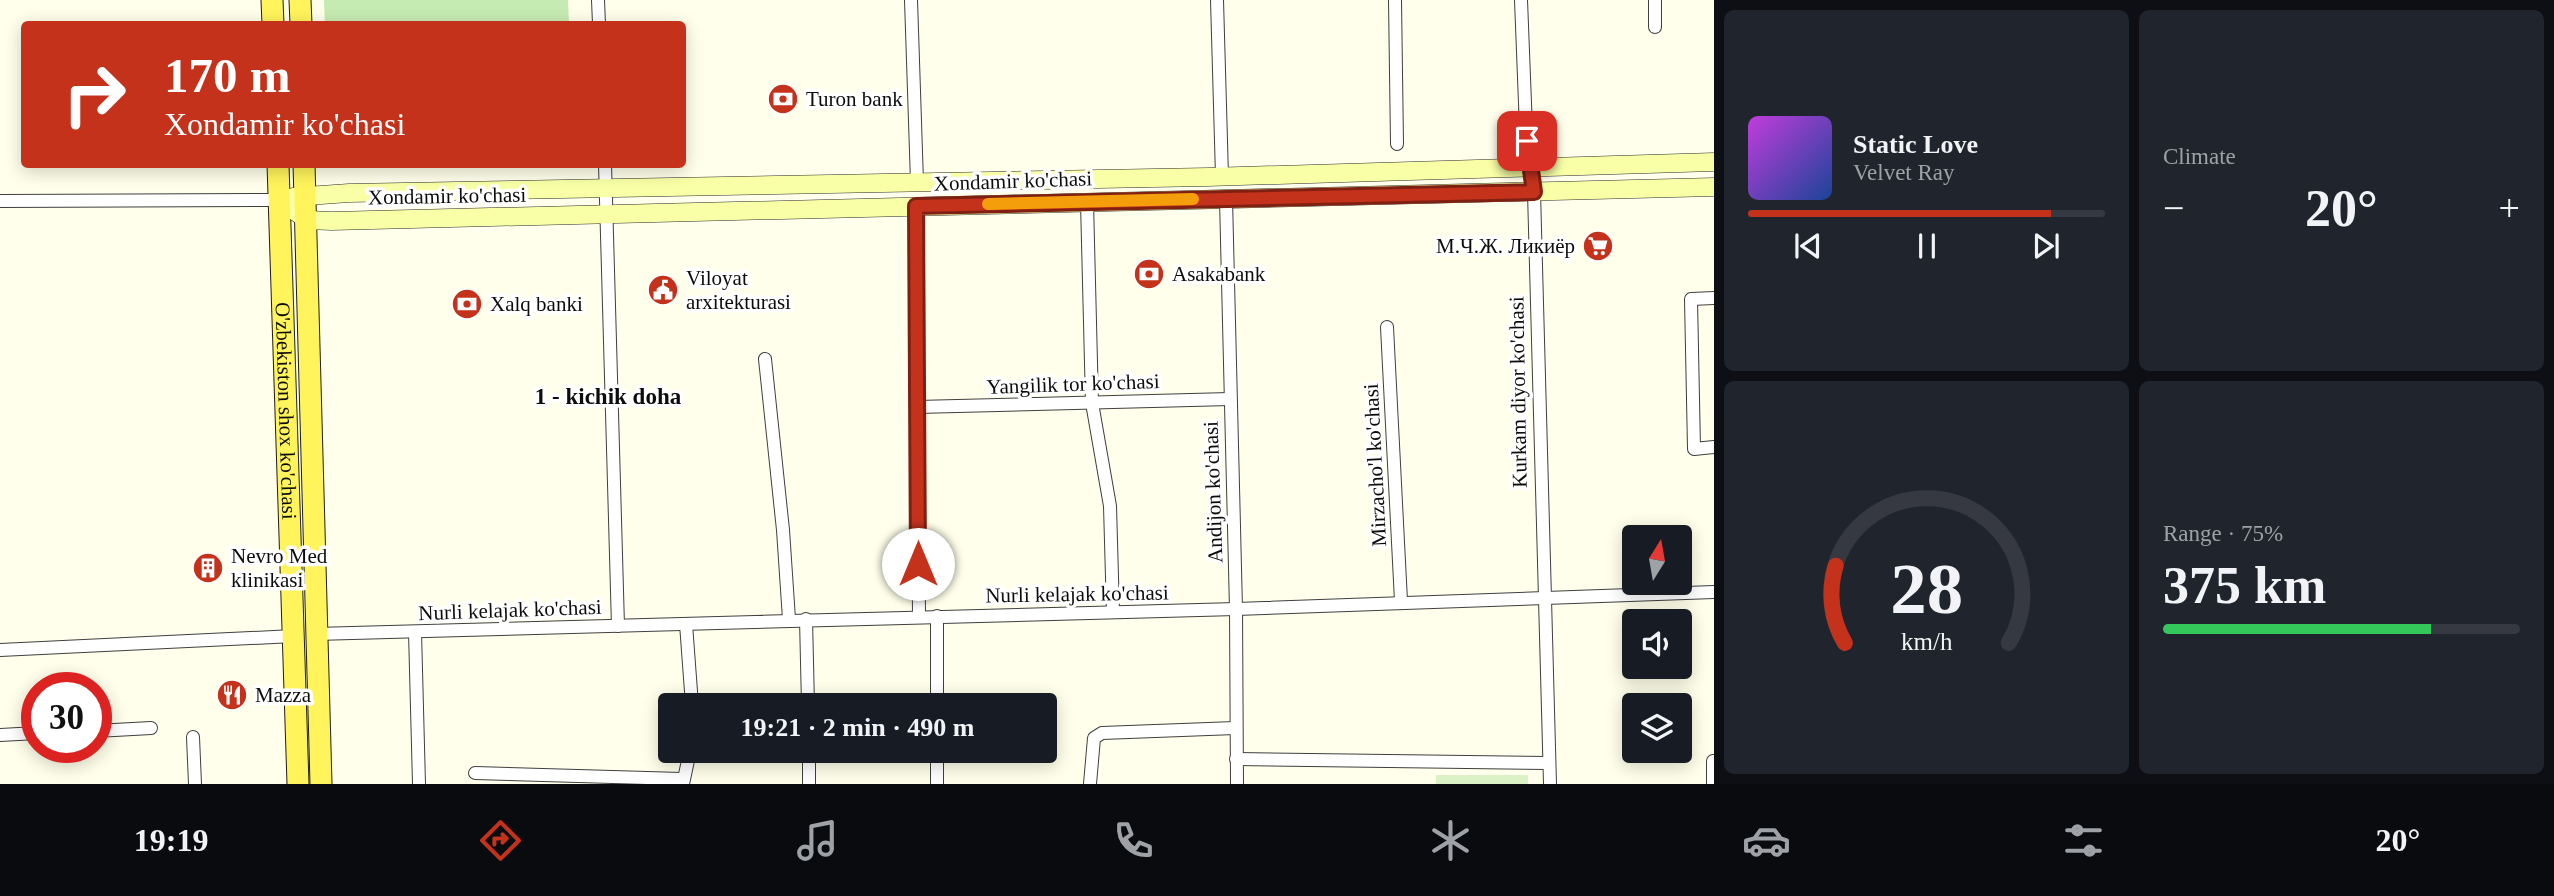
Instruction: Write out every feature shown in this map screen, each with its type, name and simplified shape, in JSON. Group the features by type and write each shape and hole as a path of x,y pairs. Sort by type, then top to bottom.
{"main road":[{"path":"272,0 273,21"},
{"path":"300,0 301,21"},
{"name":"Xondamir ko'chasi","path":"279,200 306,195 1222,177 1714,162"},
{"name":"Kurkam diyor ko'chasi","path":"1531,166 1534,192"},
{"name":"O'zbekiston shox ko'chasi","path":"278,168 305,635 321,784"},
{"name":"O'zbekiston shox ko'chasi","path":"298,784 305,635 307,220 304,168"},
{"name":"Xondamir ko'chasi","path":"307,220 1714,187"},
{"path":"279,200 307,220"}],"street":[{"path":"598,0 599,21"},
{"path":"911,0 917,182"},
{"path":"1217,0 1222,177"},
{"path":"1395,0 1397,144"},
{"name":"Kurkam diyor ko'chasi","path":"1521,0 1526,129 1531,166"},
{"path":"1655,0 1655,27"},
{"path":"604,168 618,626"},
{"name":"Kurkam diyor ko'chasi","path":"1534,192 1550,784"},
{"name":"Andijon ko'chasi","path":"1226,199 1236,609 1237,784"},
{"name":"Xondamir ko'chasi","path":"0,201 279,200"},
{"path":"1087,202 1092,402 1110,506 1113,612"},
{"path":"916,206 919,616"},
{"path":"1714,298 1691,299 1694,449 1714,447"},
{"name":"Mirzacho'l ko'chasi","path":"1387,327 1401,601"},
{"path":"765,359 783,530 789,619"},
{"name":"Yangilik tor ko'chasi","path":"917,407 1230,399"},
{"name":"Nurli kelajak ko'chasi","path":"0,650 305,635 789,619 1236,609 1401,601 1714,592"},
{"path":"937,616 937,693"},
{"path":"806,619 808,693"},
{"path":"686,624 691,693"},
{"path":"415,632 419,784"},
{"path":"112,730 151,728"},
{"path":"1090,784 1094,738 1102,733 1235,728"},
{"path":"0,735 21,734"},
{"path":"193,737 195,784"},
{"path":"1236,759 1549,763"},
{"path":"1713,761 1713,784"},
{"path":"475,773 682,782 687,763"},
{"path":"808,763 809,784"},
{"path":"937,763 937,784"}],"green space":[{"path":"324,0 568,0 569,21 325,21"},
{"path":"1436,775 1528,775 1528,784 1436,784"}],"slow traffic":[{"path":"988,204 1193,199"}],"place":[{"name":"Turon bank","path":"783,99"},
{"name":"М.Ч.Ж. Ликиёр","path":"1598,246"},
{"name":"Asakabank","path":"1149,274"},
{"name":"Viloyat arxitekturasi","path":"663,290"},
{"name":"Xalq banki","path":"467,304"},
{"name":"Nevro Med klinikasi","path":"208,568"},
{"name":"Mazza","path":"232,695"}],"district":[{"name":"1 - kichik doha","path":"608,396"}],"route":[{"path":"918,564 916,206 1534,192 1527,141"}]}
